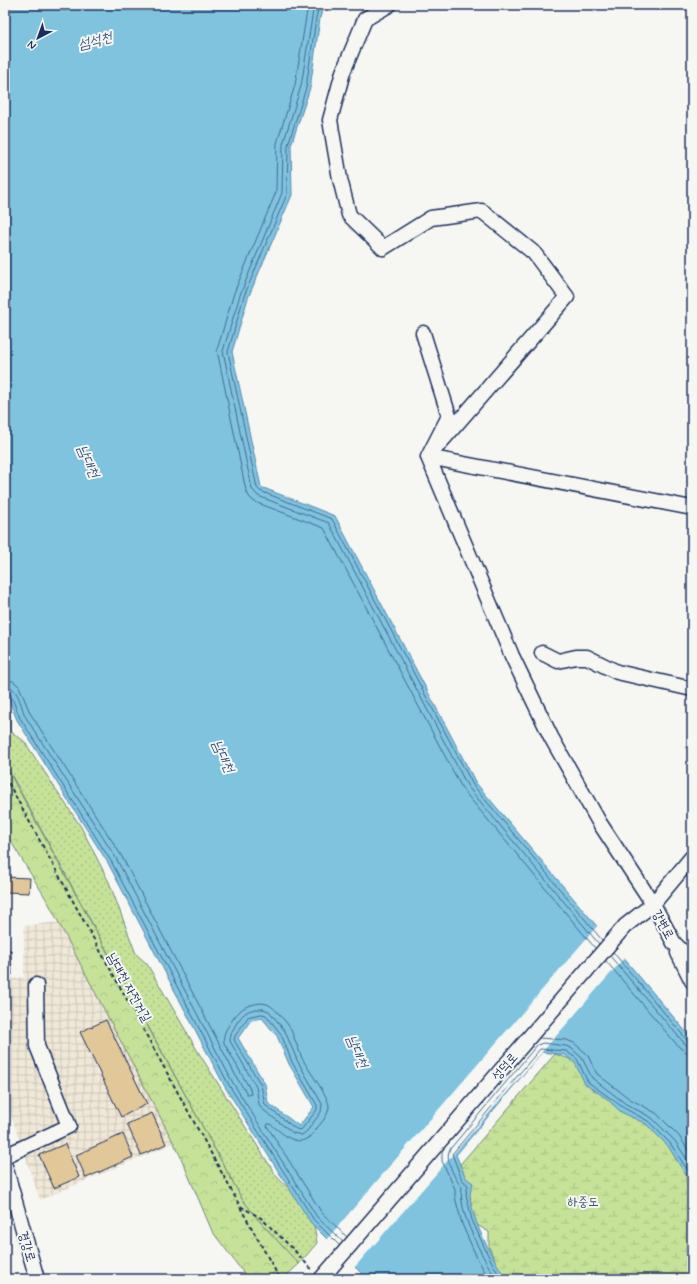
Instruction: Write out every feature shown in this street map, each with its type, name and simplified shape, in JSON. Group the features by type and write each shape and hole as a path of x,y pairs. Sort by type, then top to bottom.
{"street":[{"path":"389,5 365,19 343,72 330,120 340,179 349,215 384,248 431,218 482,211 534,252 567,297 428,457"},
{"path":"423,333 449,416 428,457"},
{"path":"428,457 692,508"},
{"name":"강변로","path":"428,457 512,656 551,737 599,822 653,904 674,943 692,961"},
{"path":"542,653 558,661 576,657 587,657 617,672 692,689"},
{"name":"성덕로","path":"318,1276 625,926 653,904 692,857"},
{"path":"674,943 692,982"},
{"path":"5,1156 69,1126 37,1046 36,985"},
{"name":"경강로","path":"5,1166 37,1279"}],"path":[{"name":"남대천 자전거길","path":"5,777 280,1279"},
{"path":"240,1206 261,1218 318,1276"}],"shaded area":[{"path":"64,921 179,1141 40,1200 5,1098 5,979 24,977 24,926"}],"green space":[{"path":"5,705 10,712 10,731 24,741 81,827 109,882 136,954 147,964 200,1055 277,1177 304,1203 313,1219 317,1243 299,1264 262,1224 242,1199 5,763"},
{"path":"5,765 242,1199 262,1224 299,1264 283,1279 248,1279 212,1231 179,1153 48,902 5,832"},
{"name":"하중도","path":"555,1054 584,1064 692,1154 692,1279 503,1279 489,1247 489,1232 462,1216 450,1176"}],"water":[{"path":"5,5 324,5 320,18 310,88 291,145 292,195 248,298 232,352 261,487 335,516 476,783 692,1039 692,1185 668,1146 646,1124 621,1112 606,1098 585,1084 575,1063 565,1055 542,1052 456,1155 466,1178 473,1183 470,1195 479,1228 506,1279 367,1279 311,1223 225,1087 108,863 17,720 5,690","holes":["262,1018 277,1036 289,1064 314,1107 299,1126 268,1103 265,1084 238,1038 251,1020"]}],"pier":[{"path":"598,925 625,957 354,1268 326,1240"}],"building":[{"path":"5,877 30,878 29,893 5,892"},
{"path":"5,950 11,950 12,975 5,975"},
{"path":"106,1020 147,1104 121,1117 80,1032"},
{"path":"152,1113 166,1144 141,1155 127,1124"},
{"path":"123,1134 133,1157 86,1178 76,1155"},
{"path":"65,1144 79,1177 54,1188 39,1155"}],"water label":[{"name":"섬석천","path":"95,40"},
{"name":"남대천","path":"89,461"},
{"name":"남대천","path":"224,756"},
{"name":"남대천","path":"358,1051"}]}
